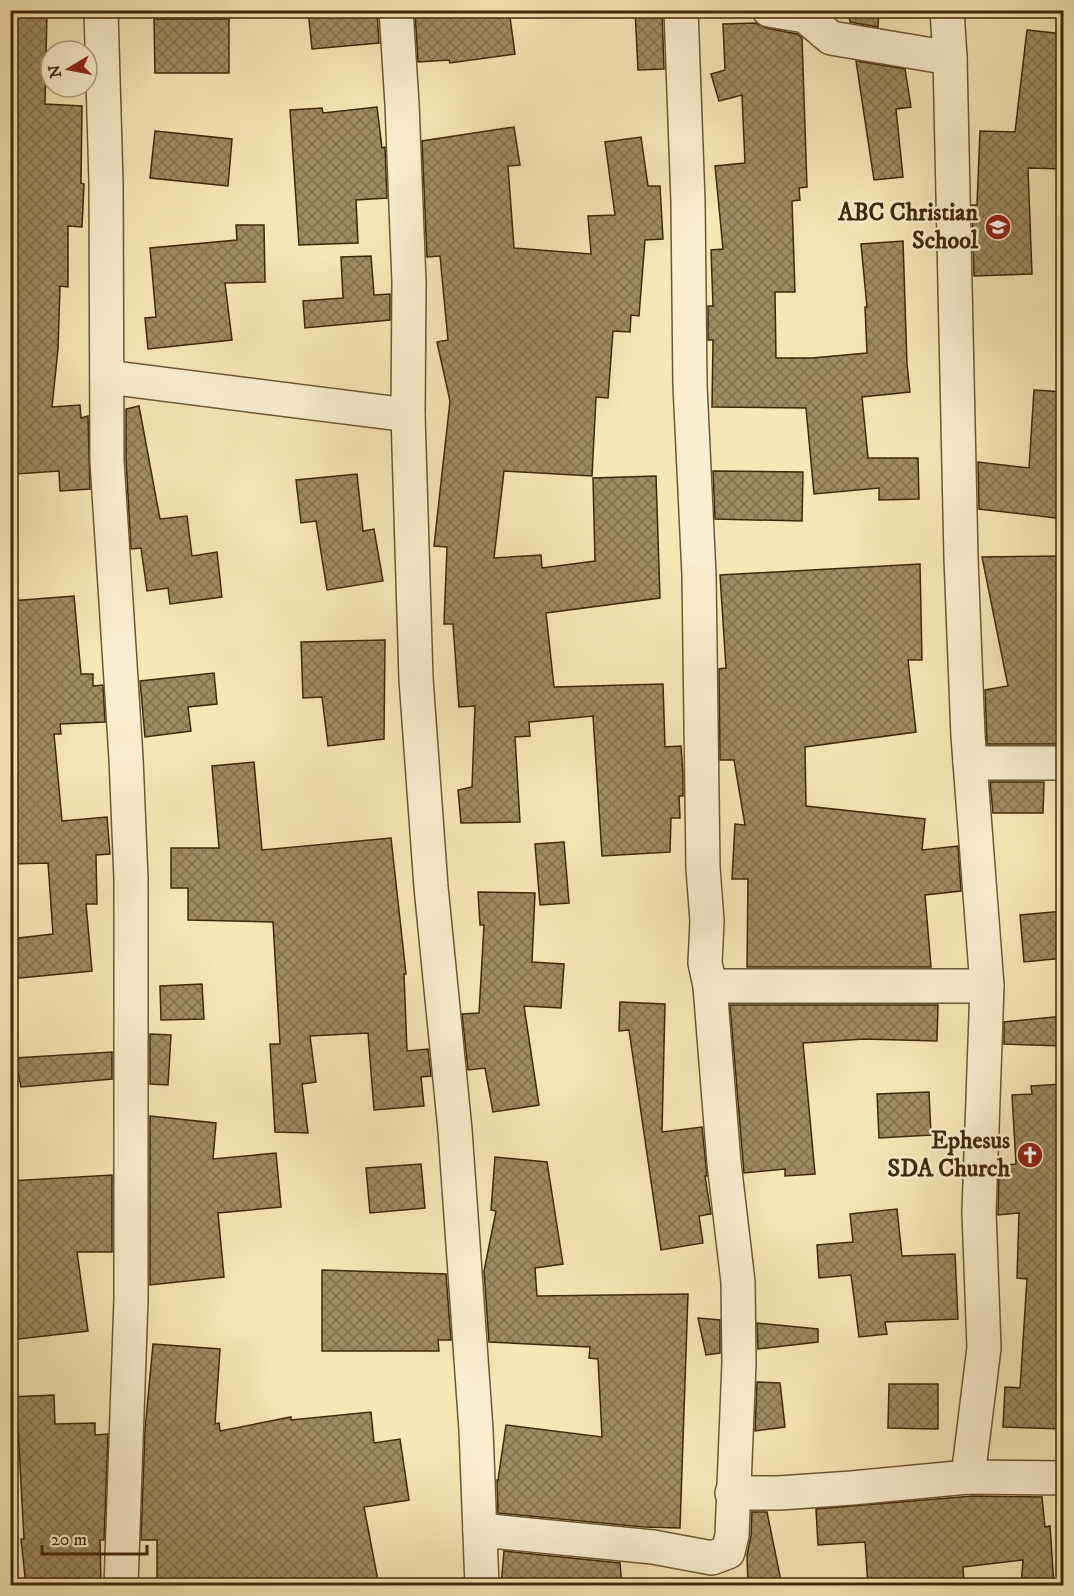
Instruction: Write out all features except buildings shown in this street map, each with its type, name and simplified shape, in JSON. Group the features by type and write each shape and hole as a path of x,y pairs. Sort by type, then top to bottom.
{"street":[{"path":"101,10 106,172 107,460 126,758 131,891 131,1299 122,1586"},
{"path":"396,10 409,282 408,415 416,679 431,887 455,1130 476,1430 482,1586"},
{"path":"480,1530 653,1547 712,1558 728,1552 732,1535 738,1363 738,1282 724,1163 710,986 705,963 707,921 703,867 699,574 690,385 688,213 681,10"},
{"path":"769,10 805,16 831,38 950,58"},
{"path":"947,10 961,558 970,763 987,986 979,1212 984,1348 968,1478"},
{"path":"107,377 408,415"},
{"path":"970,763 1064,763"},
{"path":"710,986 987,986"},
{"path":"732,1493 852,1488 968,1478 1064,1478"}],"place":[{"name":"ABC Christian School","path":"998,227"},
{"name":"Ephesus SDA Church","path":"1030,1155"}]}
